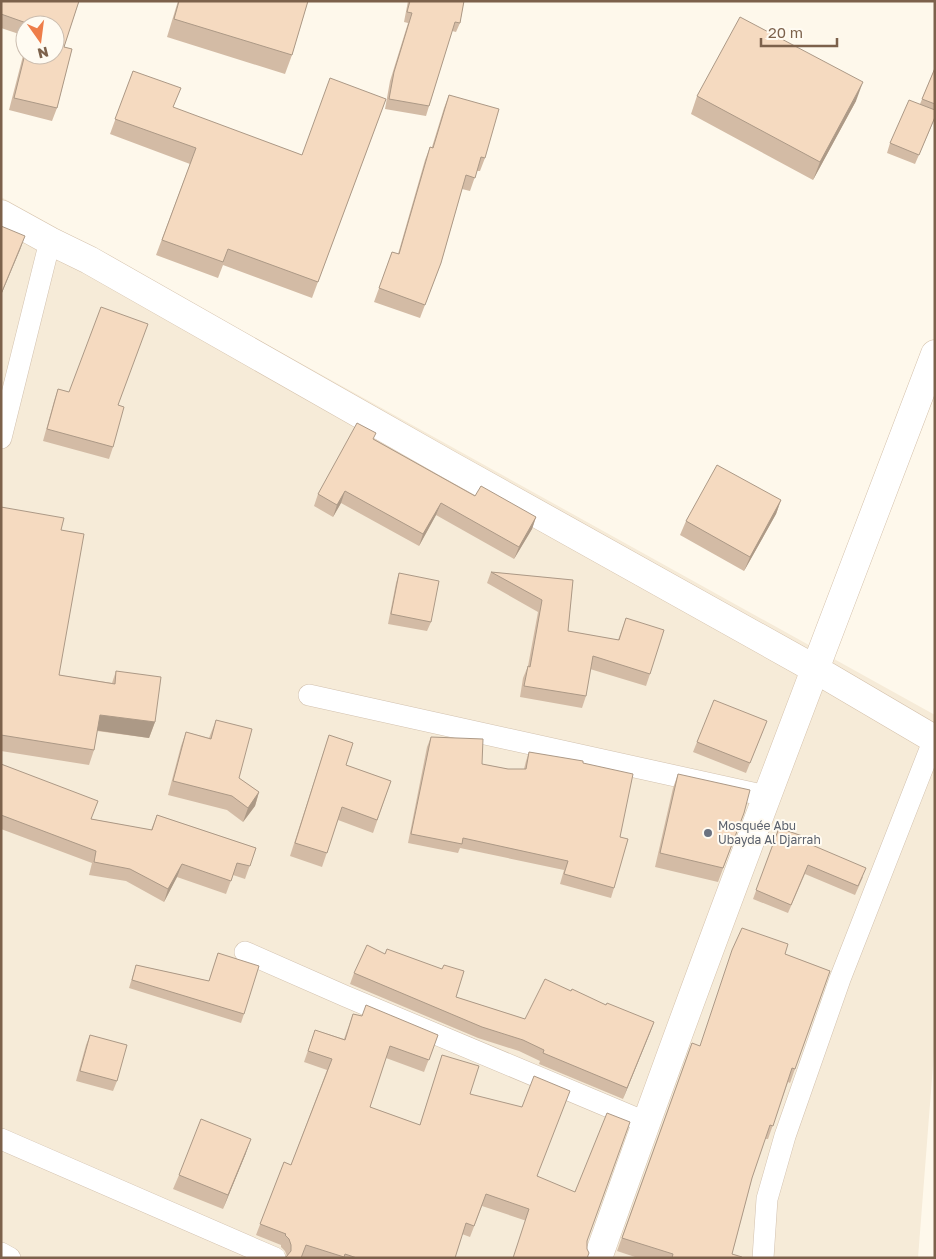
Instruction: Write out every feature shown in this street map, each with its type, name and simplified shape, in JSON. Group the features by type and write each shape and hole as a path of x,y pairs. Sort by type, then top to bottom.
{"street":[{"path":"1,214 89,260 448,464 815,669 934,739 840,979 784,1136 767,1200 763,1258"},
{"path":"1,438 50,241"},
{"path":"598,1258 645,1122 766,796 935,354"},
{"path":"309,695 766,796"},
{"path":"245,952 645,1122"},
{"path":"1,1139 275,1258"},
{"path":"1,1254 10,1258"}],"shaded area":[{"path":"1,197 935,715 935,1040 918,1258 1,1258"}],"building":[{"path":"1,1 79,1 65,44 65,15 15,15 15,19 1,14"},
{"path":"179,1 308,1 292,55 174,19"},
{"path":"410,1 464,1 460,23 455,22 429,106 389,99 394,72 412,13 407,12"},
{"path":"740,17 863,82 820,162 697,96"},
{"path":"65,47 72,49 57,108 14,98 22,65 65,65"},
{"path":"935,68 935,104 922,99"},
{"path":"133,71 181,88 173,107 302,155 330,78 386,99 318,282 228,249 223,262 162,240 196,148 115,119"},
{"path":"449,95 499,109 485,158 481,157 475,178 466,175 441,263 425,305 379,288 392,252 399,254 430,147 433,148"},
{"path":"909,100 935,110 935,117 919,155 890,143"},
{"path":"1,226 25,236 1,294"},
{"path":"101,307 148,324 118,405 124,407 113,447 47,429 58,389 69,392"},
{"path":"357,423 376,433 373,439 475,496 481,486 536,517 519,547 441,503 423,534 345,491 337,505 318,494"},
{"path":"717,465 781,500 750,557 686,521"},
{"path":"1,507 64,518 61,530 84,534 59,675 115,684 116,671 161,677 155,722 100,715 94,750 1,735"},
{"path":"491,572 573,580 568,631 619,640 626,618 664,630 650,674 593,656 586,696 524,686 528,666 530,667 542,600"},
{"path":"399,573 439,581 431,622 391,614"},
{"path":"714,700 767,721 750,763 697,742"},
{"path":"216,720 252,729 239,778 259,792 248,808 232,796 173,781 186,732 211,739"},
{"path":"329,735 353,743 346,765 391,781 377,820 342,807 327,853 295,843"},
{"path":"431,737 483,739 482,764 508,769 526,769 529,752 583,761 583,763 633,774 620,837 628,839 614,888 564,874 568,861 463,838 462,844 411,834"},
{"path":"1,764 98,801 91,819 152,830 157,815 256,848 250,866 237,863 231,881 182,864 168,889 130,869 94,862 96,851 1,815"},
{"path":"678,774 750,790 744,813 723,868 660,853"},
{"path":"779,828 814,840 812,845 866,868 858,886 808,865 791,905 756,890"},
{"path":"742,928 788,944 785,954 830,971 795,1069 792,1068 773,1126 770,1125 752,1178 732,1254 742,1258 672,1258 673,1254 622,1238 692,1043 700,1046 732,950"},
{"path":"367,945 385,954 387,949 442,969 444,965 464,971 456,997 525,1019 545,979 606,1005 607,1003 654,1022 627,1088 543,1053 544,1050 523,1040 482,1027 354,973"},
{"path":"218,953 259,966 244,1014 132,980 136,965 209,981"},
{"path":"366,1005 438,1035 429,1060 390,1046 370,1107 420,1125 442,1055 479,1066 470,1094 522,1107 534,1076 570,1091 537,1176 575,1192 607,1113 630,1122 587,1241 589,1253 587,1258 513,1258 529,1209 486,1194 474,1226 466,1223 455,1258 357,1258 345,1254 344,1257 306,1245 301,1258 284,1258 291,1251 291,1245 286,1234 260,1224 284,1162 291,1165 332,1059 308,1051 315,1030 345,1040 353,1014 362,1016"},
{"path":"90,1035 127,1045 117,1081 80,1071"},
{"path":"201,1119 251,1139 228,1195 179,1175"}],"place":[{"name":"Mosquée Abu Ubayda Al Djarrah","path":"708,833"}]}
